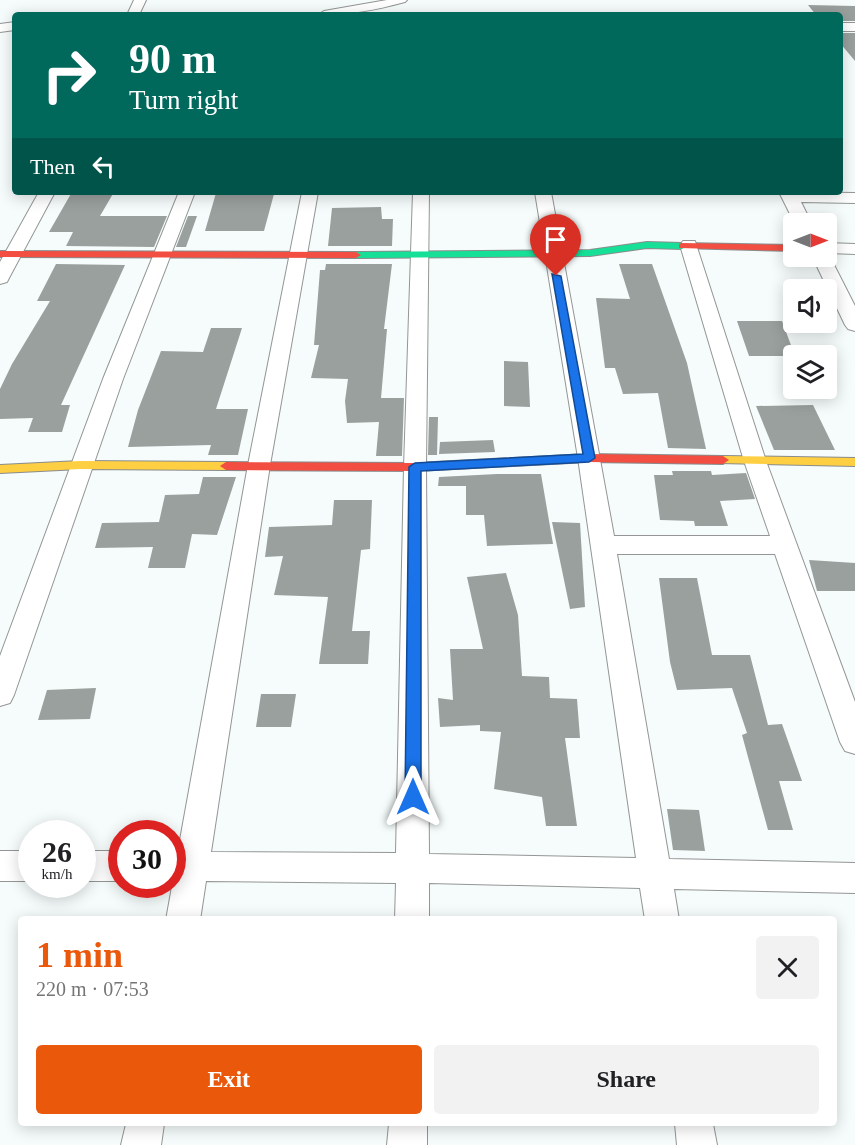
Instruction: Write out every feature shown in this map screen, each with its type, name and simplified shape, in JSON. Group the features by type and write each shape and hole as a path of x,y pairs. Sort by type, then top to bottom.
{"street":[{"path":"346,12 401,0"},
{"path":"0,278 7,254 45,195"},
{"path":"0,695 80,465 159,256 186,195"},
{"path":"186,850 309,195"},
{"path":"412,916 415,467 421,195"},
{"path":"543,195 589,458 661,916"},
{"path":"788,195 855,198"},
{"path":"788,195 798,213"},
{"path":"7,254 159,256 552,254 591,253 647,245 783,248"},
{"path":"689,245 755,461 855,742"},
{"path":"837,249 855,249"},
{"path":"826,267 855,325"},
{"path":"0,469 80,465 415,467 589,458 855,462"},
{"path":"603,545 785,545"},
{"path":"0,866 18,866"},
{"path":"186,866 655,872 855,878"},
{"path":"183,898 183,916"},
{"path":"141,1145 145,1126"},
{"path":"407,1145 408,1126"},
{"path":"694,1126 697,1145"}],"building":[{"path":"808,5 855,6 855,21 843,21 843,12 814,12"},
{"path":"843,33 855,33 855,61 843,47"},
{"path":"70,195 112,195 100,216 167,216 154,247 66,246 73,232 49,232"},
{"path":"215,195 274,195 264,231 205,231"},
{"path":"381,207 382,219 393,219 392,246 328,246 332,208"},
{"path":"188,216 197,216 186,247 176,247"},
{"path":"56,264 125,265 61,405 70,405 62,432 28,432 33,418 0,419 0,389 12,364 50,301 37,301"},
{"path":"326,264 392,264 384,329 387,329 381,398 404,398 402,456 376,456 379,422 347,423 345,401 348,379 311,378 319,345 314,345 320,270 325,270"},
{"path":"619,264 652,264 687,363 706,449 668,448 658,393 623,394 615,368 605,368 596,298 630,299"},
{"path":"737,321 782,321 783,333 786,333 791,345 783,345 783,356 749,356"},
{"path":"211,328 242,328 216,409 248,409 238,455 208,455 211,445 128,447 138,410 161,351 203,352"},
{"path":"504,361 528,362 530,407 504,406"},
{"path":"813,405 835,450 774,450 756,406"},
{"path":"429,417 438,417 437,455 428,455"},
{"path":"493,440 495,452 439,454 440,442"},
{"path":"672,471 711,471 712,475 746,473 755,499 720,501 728,526 695,526 694,521 660,520 654,475 673,475"},
{"path":"541,474 553,544 487,546 484,515 466,515 466,486 438,486 439,477"},
{"path":"203,477 236,477 217,535 192,534 185,568 148,568 153,547 95,548 102,523 159,522 165,495 199,494"},
{"path":"334,500 372,500 370,549 361,550 352,631 370,631 368,664 319,664 328,597 274,595 283,556 265,557 269,527 332,525"},
{"path":"552,522 580,523 585,607 570,609"},
{"path":"809,560 855,563 855,591 817,591"},
{"path":"506,573 518,615 522,676 549,677 550,698 577,699 580,738 565,738 577,826 546,826 542,797 494,789 501,732 480,731 480,725 440,727 438,698 453,700 450,649 483,649 467,577"},
{"path":"659,578 697,578 712,655 750,655 768,725 782,724 802,781 779,781 793,830 768,830 742,735 747,733 732,688 677,690 670,662"},
{"path":"96,688 90,719 38,720 47,690"},
{"path":"261,694 296,694 291,727 256,727"},
{"path":"667,809 699,810 705,851 673,850"}],"traffic: fast":[{"path":"356,255 590,253 647,245 682,246"}],"traffic: slow":[{"path":"723,460 855,462"},
{"path":"0,469 80,465 226,466"}],"traffic: jam":[{"path":"682,246 783,248"},
{"path":"0,254 356,255"},
{"path":"226,466 415,467 589,458 723,460"}],"route":[{"path":"413,797 415,467 589,458 556,276"}]}
